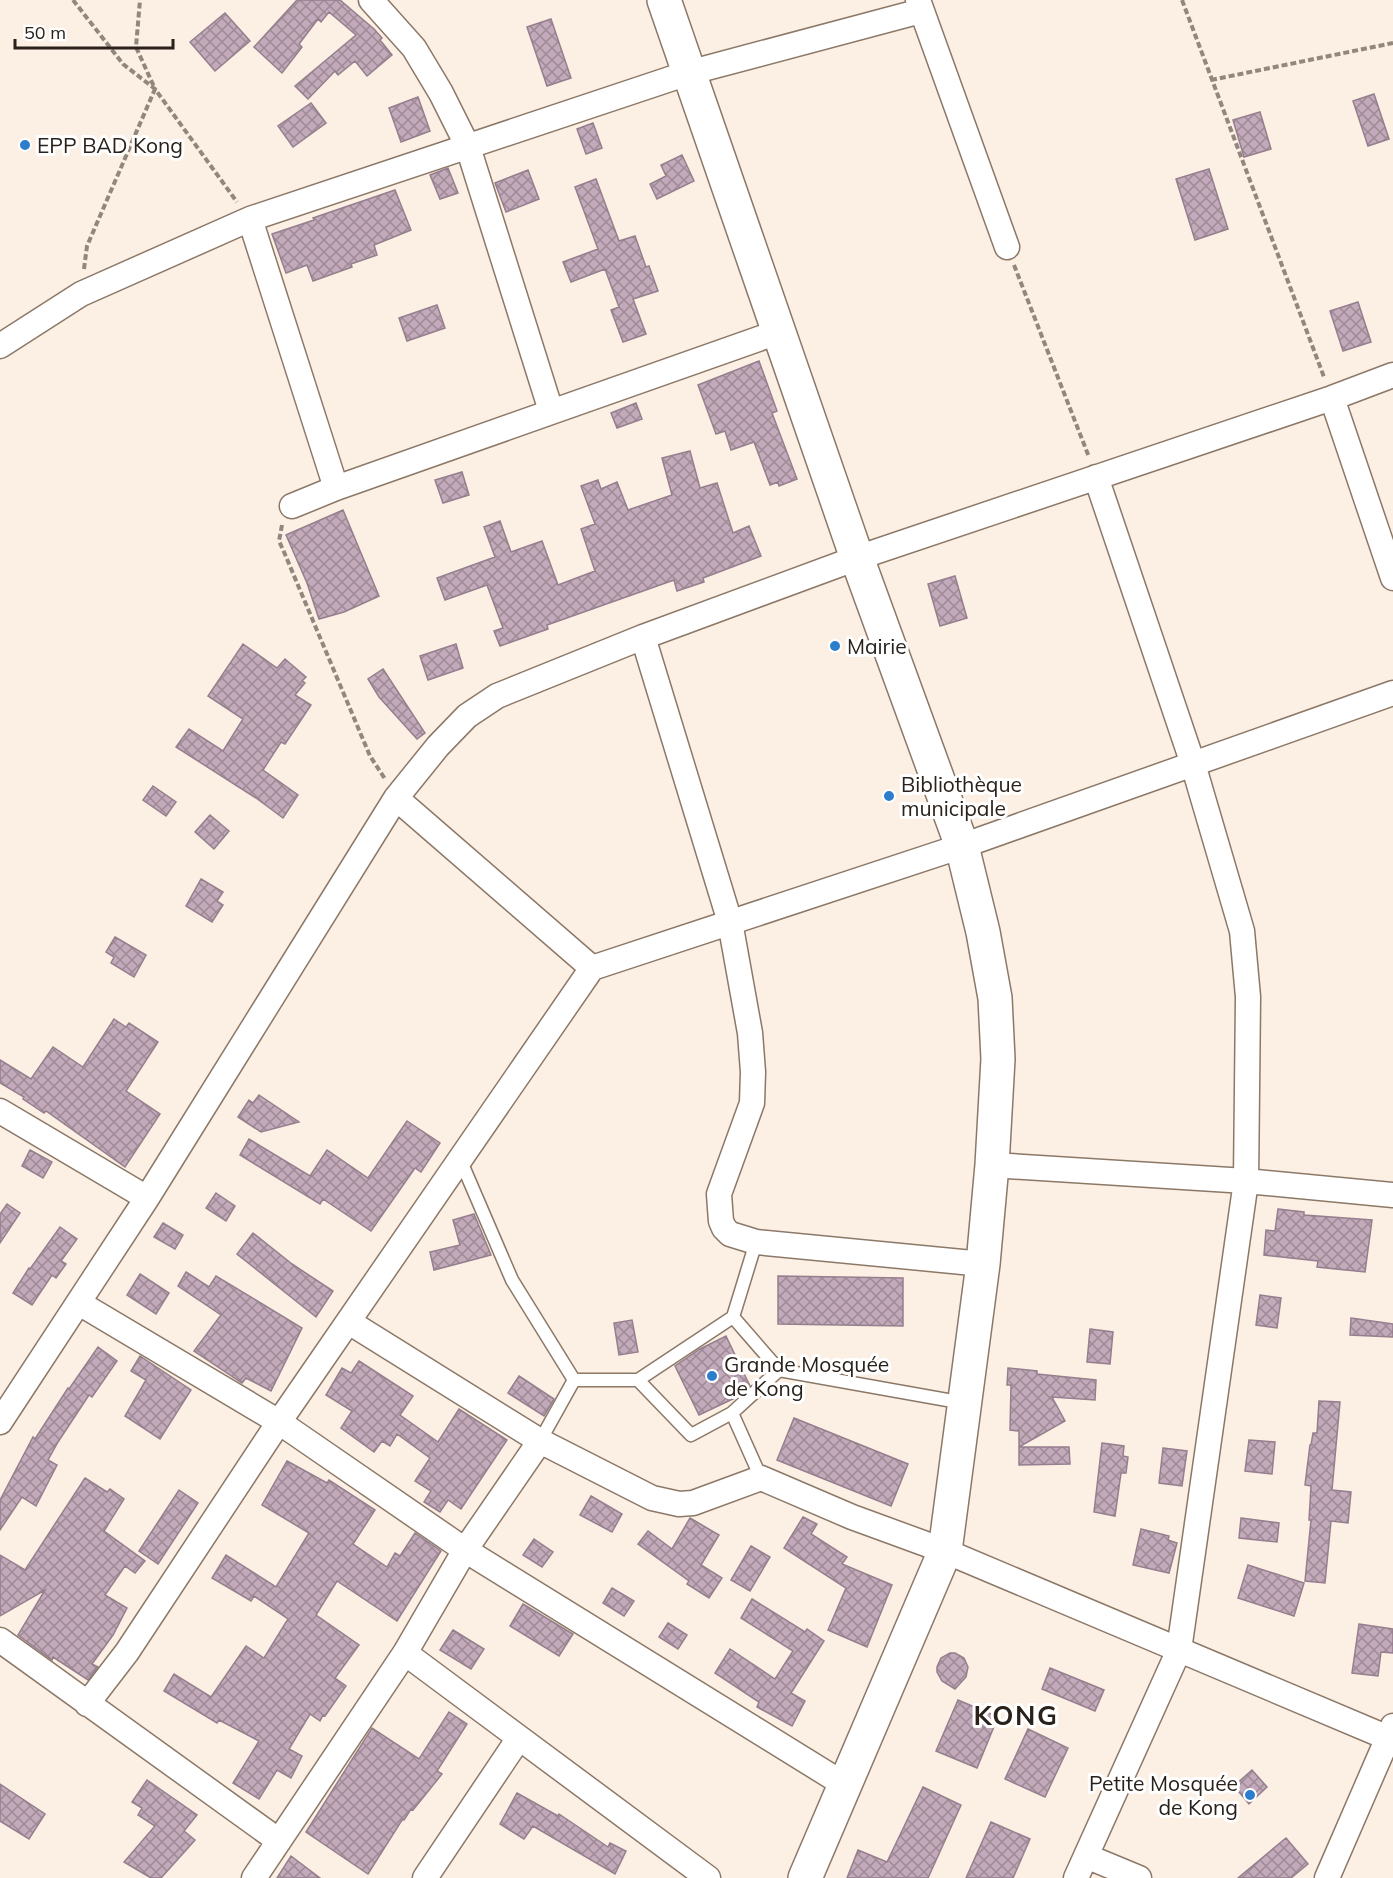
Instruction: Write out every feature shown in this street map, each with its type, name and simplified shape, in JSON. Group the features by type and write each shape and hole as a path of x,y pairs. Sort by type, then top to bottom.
{"main road":[{"path":"663,0 857,558 962,846 983,932 994,998 998,1059 992,1165 983,1264 945,1551 806,1878"}],"street":[{"path":"371,0 414,48 441,93 468,147 551,411"},
{"path":"0,346 81,294 250,219 688,73 919,6 1007,247"},
{"path":"250,219 336,488"},
{"path":"292,506 551,411 778,332"},
{"path":"0,1422 8,1390 80,1303 396,798 438,746 467,716 497,696 644,637 857,558 1332,398 1393,375"},
{"path":"1332,398 1393,578"},
{"path":"1076,1878 1179,1650 1246,1181 1248,997 1242,931 1193,764 1096,477"},
{"path":"644,637 730,922 750,1033 753,1072 752,1103 719,1194 721,1221 730,1234 756,1242 983,1264"},
{"path":"87,1704 127,1652 279,1422 592,968 962,846 1393,693"},
{"path":"396,798 592,968"},
{"path":"0,1111 147,1198"},
{"path":"992,1165 1246,1181 1393,1195"},
{"path":"80,1303 279,1422 465,1550 845,1785"},
{"path":"349,1322 540,1441 652,1498 679,1504 693,1503 761,1478 852,1517 945,1551 1179,1650 1391,1735 1327,1878"},
{"path":"254,1878 405,1653 465,1550 540,1441"},
{"path":"0,1640 279,1841"},
{"path":"405,1653 708,1878"},
{"path":"425,1878 519,1738"},
{"path":"1086,1856 1139,1878"}],"lane":[{"path":"460,1159 512,1280 574,1380"},
{"path":"574,1380 638,1380 733,1317 756,1242"},
{"path":"733,1317 779,1370 965,1403"},
{"path":"638,1380 691,1435 732,1413 779,1370"},
{"path":"540,1441 574,1380"},
{"path":"732,1413 761,1478"}],"path":[{"path":"73,0 123,64 155,90"},
{"path":"140,0 136,47 155,90 250,219"},
{"path":"1182,0 1332,398"},
{"path":"1211,80 1393,43"},
{"path":"81,294 87,246 155,90"},
{"path":"1007,247 1096,477"},
{"path":"292,506 286,514 279,541 370,756 396,798"}],"building":[{"path":"297,0 340,0 374,29 392,55 367,76 355,61 338,75 335,71 308,99 295,86 356,35 329,12 321,22 318,19 299,44 302,47 282,73 254,47"},
{"path":"225,13 250,41 215,71 190,42"},
{"path":"551,19 571,78 547,86 527,27"},
{"path":"1374,94 1389,139 1368,146 1353,101"},
{"path":"418,97 430,131 401,142 389,108"},
{"path":"311,103 326,123 293,147 278,126"},
{"path":"1260,112 1271,149 1244,157 1233,120"},
{"path":"593,123 602,148 586,154 577,129"},
{"path":"682,155 694,181 657,199 650,184 666,176 661,165"},
{"path":"448,168 458,193 440,199 430,175"},
{"path":"1209,169 1228,229 1195,240 1176,179"},
{"path":"528,170 539,199 506,212 495,183"},
{"path":"596,179 619,241 635,236 646,267 649,266 658,291 633,299 646,334 623,342 611,310 619,307 605,269 571,282 563,262 598,249 575,187"},
{"path":"395,190 411,230 374,245 377,255 313,281 307,265 286,273 272,234"},
{"path":"1358,302 1371,342 1343,351 1330,311"},
{"path":"437,305 445,328 407,341 399,318"},
{"path":"759,361 777,411 772,413 797,479 779,486 778,482 770,485 754,442 731,450 725,431 716,434 698,385"},
{"path":"636,403 642,419 617,428 611,413"},
{"path":"690,451 700,488 717,483 733,533 749,526 761,556 703,578 704,582 677,591 674,580 547,625 548,629 500,646 494,631 503,628 487,585 445,600 437,578 495,557 484,527 500,521 511,552 542,541 558,585 595,571 581,529 595,524 581,486 598,480 601,489 617,482 628,510 672,495 662,458"},
{"path":"462,472 469,495 443,503 435,480"},
{"path":"343,510 379,596 344,612 319,619 307,583 286,535"},
{"path":"955,576 967,618 940,626 928,584"},
{"path":"243,644 277,668 285,659 306,677 302,681 305,683 295,695 311,705 285,744 281,742 263,770 298,795 283,818 176,747 189,729 223,751 243,719 208,696"},
{"path":"456,644 463,668 428,680 420,656"},
{"path":"383,669 425,733 417,739 379,697 368,679"},
{"path":"153,786 176,802 166,816 143,800"},
{"path":"210,815 229,831 214,849 195,832"},
{"path":"201,879 223,892 217,901 223,905 212,922 186,906"},
{"path":"115,937 146,955 134,977 111,963 114,957 106,952"},
{"path":"114,1019 126,1027 129,1023 158,1042 126,1091 160,1114 125,1167 46,1111 44,1113 23,1099 24,1097 0,1083 0,1060 31,1079 53,1047 83,1067"},
{"path":"259,1095 299,1122 261,1132 238,1117 249,1100 253,1103"},
{"path":"407,1121 440,1143 421,1172 415,1168 371,1231 323,1199 320,1204 240,1155 249,1139 310,1176 327,1150 368,1178"},
{"path":"30,1150 52,1162 43,1178 22,1166"},
{"path":"216,1193 235,1206 226,1221 206,1208"},
{"path":"7,1204 20,1213 0,1243 0,1214"},
{"path":"1278,1209 1304,1212 1304,1215 1372,1220 1365,1272 1317,1267 1318,1261 1264,1255 1266,1230 1275,1231"},
{"path":"474,1214 491,1255 434,1270 430,1252 460,1245 453,1220"},
{"path":"163,1223 183,1235 175,1249 154,1237"},
{"path":"60,1227 77,1239 61,1261 66,1264 56,1278 52,1275 32,1305 13,1293"},
{"path":"253,1233 292,1264 333,1291 316,1317 237,1254"},
{"path":"186,1272 209,1287 216,1276 302,1328 271,1391 246,1378 242,1383 194,1351 221,1315 178,1286"},
{"path":"140,1274 169,1293 156,1314 127,1295"},
{"path":"778,1276 903,1278 903,1326 778,1324"},
{"path":"1260,1295 1281,1298 1277,1328 1256,1325"},
{"path":"1351,1318 1393,1324 1393,1337 1350,1335"},
{"path":"632,1320 638,1352 619,1355 614,1323"},
{"path":"1090,1329 1113,1332 1110,1364 1087,1362"},
{"name":"Grande Mosquée de Kong","path":"726,1336 750,1386 739,1396 699,1415 675,1366 700,1349"},
{"path":"98,1347 117,1361 92,1397 89,1395 58,1442 48,1460 57,1465 36,1506 22,1497 0,1530 0,1500 33,1437 35,1439"},
{"path":"140,1356 191,1390 160,1439 125,1416 146,1380 131,1371"},
{"path":"359,1361 413,1396 400,1415 438,1442 459,1409 507,1440 461,1509 448,1500 440,1512 424,1502 431,1491 415,1481 430,1458 397,1434 390,1446 382,1441 374,1452 341,1428 352,1411 326,1395 342,1368 351,1373"},
{"path":"1008,1368 1037,1371 1037,1374 1096,1380 1095,1400 1052,1397 1065,1421 1019,1447 1019,1431 1010,1430 1011,1385 1007,1385"},
{"path":"519,1376 554,1399 544,1416 508,1393"},
{"path":"1319,1401 1340,1402 1332,1490 1351,1492 1348,1523 1331,1521 1325,1583 1305,1581 1311,1520 1309,1520 1311,1486 1305,1485 1310,1445 1313,1433 1317,1433"},
{"path":"794,1418 908,1464 891,1506 777,1460"},
{"path":"1249,1440 1275,1442 1272,1474 1245,1471"},
{"path":"1102,1443 1124,1446 1123,1456 1128,1457 1126,1473 1121,1473 1115,1516 1094,1512"},
{"path":"1019,1447 1069,1447 1070,1464 1019,1465"},
{"path":"1163,1448 1187,1451 1182,1486 1159,1483"},
{"path":"287,1461 327,1483 329,1480 375,1510 353,1544 387,1567 395,1553 400,1556 415,1533 441,1551 397,1621 337,1581 316,1615 359,1645 335,1678 346,1686 320,1721 310,1714 289,1749 302,1756 291,1778 277,1770 259,1799 233,1783 259,1741 219,1720 217,1723 164,1691 174,1674 211,1697 246,1646 264,1658 288,1619 254,1596 251,1601 212,1578 226,1555 276,1587 309,1533 262,1505"},
{"path":"85,1478 107,1492 110,1489 124,1499 104,1531 145,1561 135,1573 125,1566 105,1595 127,1608 113,1635 92,1664 98,1667 88,1680 53,1657 52,1660 18,1635 45,1590 0,1616 0,1555 25,1570"},
{"path":"179,1490 198,1503 158,1564 139,1551"},
{"path":"591,1496 622,1514 612,1532 580,1515"},
{"path":"803,1517 817,1524 811,1534 847,1557 842,1564 892,1585 867,1647 828,1630 846,1588 784,1548"},
{"path":"690,1518 719,1535 701,1565 722,1578 709,1598 687,1584 689,1581 638,1544 648,1531 672,1549"},
{"path":"1241,1518 1279,1523 1277,1542 1239,1538"},
{"path":"1141,1529 1169,1536 1168,1540 1177,1543 1169,1573 1133,1565"},
{"path":"534,1539 553,1552 542,1567 523,1555"},
{"path":"751,1546 770,1557 750,1591 731,1580"},
{"path":"1248,1565 1304,1583 1294,1616 1238,1598"},
{"path":"612,1588 634,1601 624,1616 603,1603"},
{"path":"752,1599 824,1641 791,1693 805,1701 792,1726 757,1707 759,1702 715,1673 730,1649 775,1679 793,1651 741,1618"},
{"path":"523,1604 573,1634 559,1656 510,1626"},
{"path":"668,1623 687,1635 678,1649 659,1637"},
{"path":"1359,1624 1393,1629 1393,1653 1381,1652 1378,1676 1352,1673"},
{"path":"453,1630 484,1649 471,1669 440,1650"},
{"path":"950,1653 964,1658 968,1667 966,1677 955,1689 942,1681 937,1672 941,1658"},
{"path":"1050,1668 1104,1690 1095,1711 1042,1689"},
{"path":"958,1700 998,1717 977,1768 936,1751"},
{"path":"449,1712 467,1724 437,1771 442,1774 402,1820 368,1874 306,1832 372,1728 419,1759"},
{"path":"1028,1729 1068,1748 1045,1797 1005,1779"},
{"name":"Petite Mosquée de Kong","path":"1252,1770 1267,1787 1249,1804 1234,1786"},
{"path":"147,1780 197,1815 184,1831 195,1840 161,1878 151,1878 124,1862 155,1826 138,1815 142,1808 132,1802"},
{"path":"0,1784 45,1814 29,1839 0,1821"},
{"path":"923,1787 961,1805 928,1878 847,1878 858,1850 887,1862"},
{"path":"517,1793 558,1816 559,1814 608,1847 610,1843 626,1851 615,1874 533,1826 524,1839 500,1824"},
{"path":"991,1822 1030,1839 1013,1878 966,1878"},
{"path":"1286,1838 1308,1864 1291,1878 1238,1878"},
{"path":"291,1856 320,1878 277,1878"}],"place":[{"name":"EPP BAD Kong","path":"25,145"},
{"name":"Mairie","path":"835,646"},
{"name":"Bibliothèque municipale","path":"889,796"},
{"name":"Grande Mosquée de Kong","path":"712,1376"},
{"name":"Petite Mosquée de Kong","path":"1250,1795"}],"district":[{"name":"KONG","path":"1016,1715"}]}
